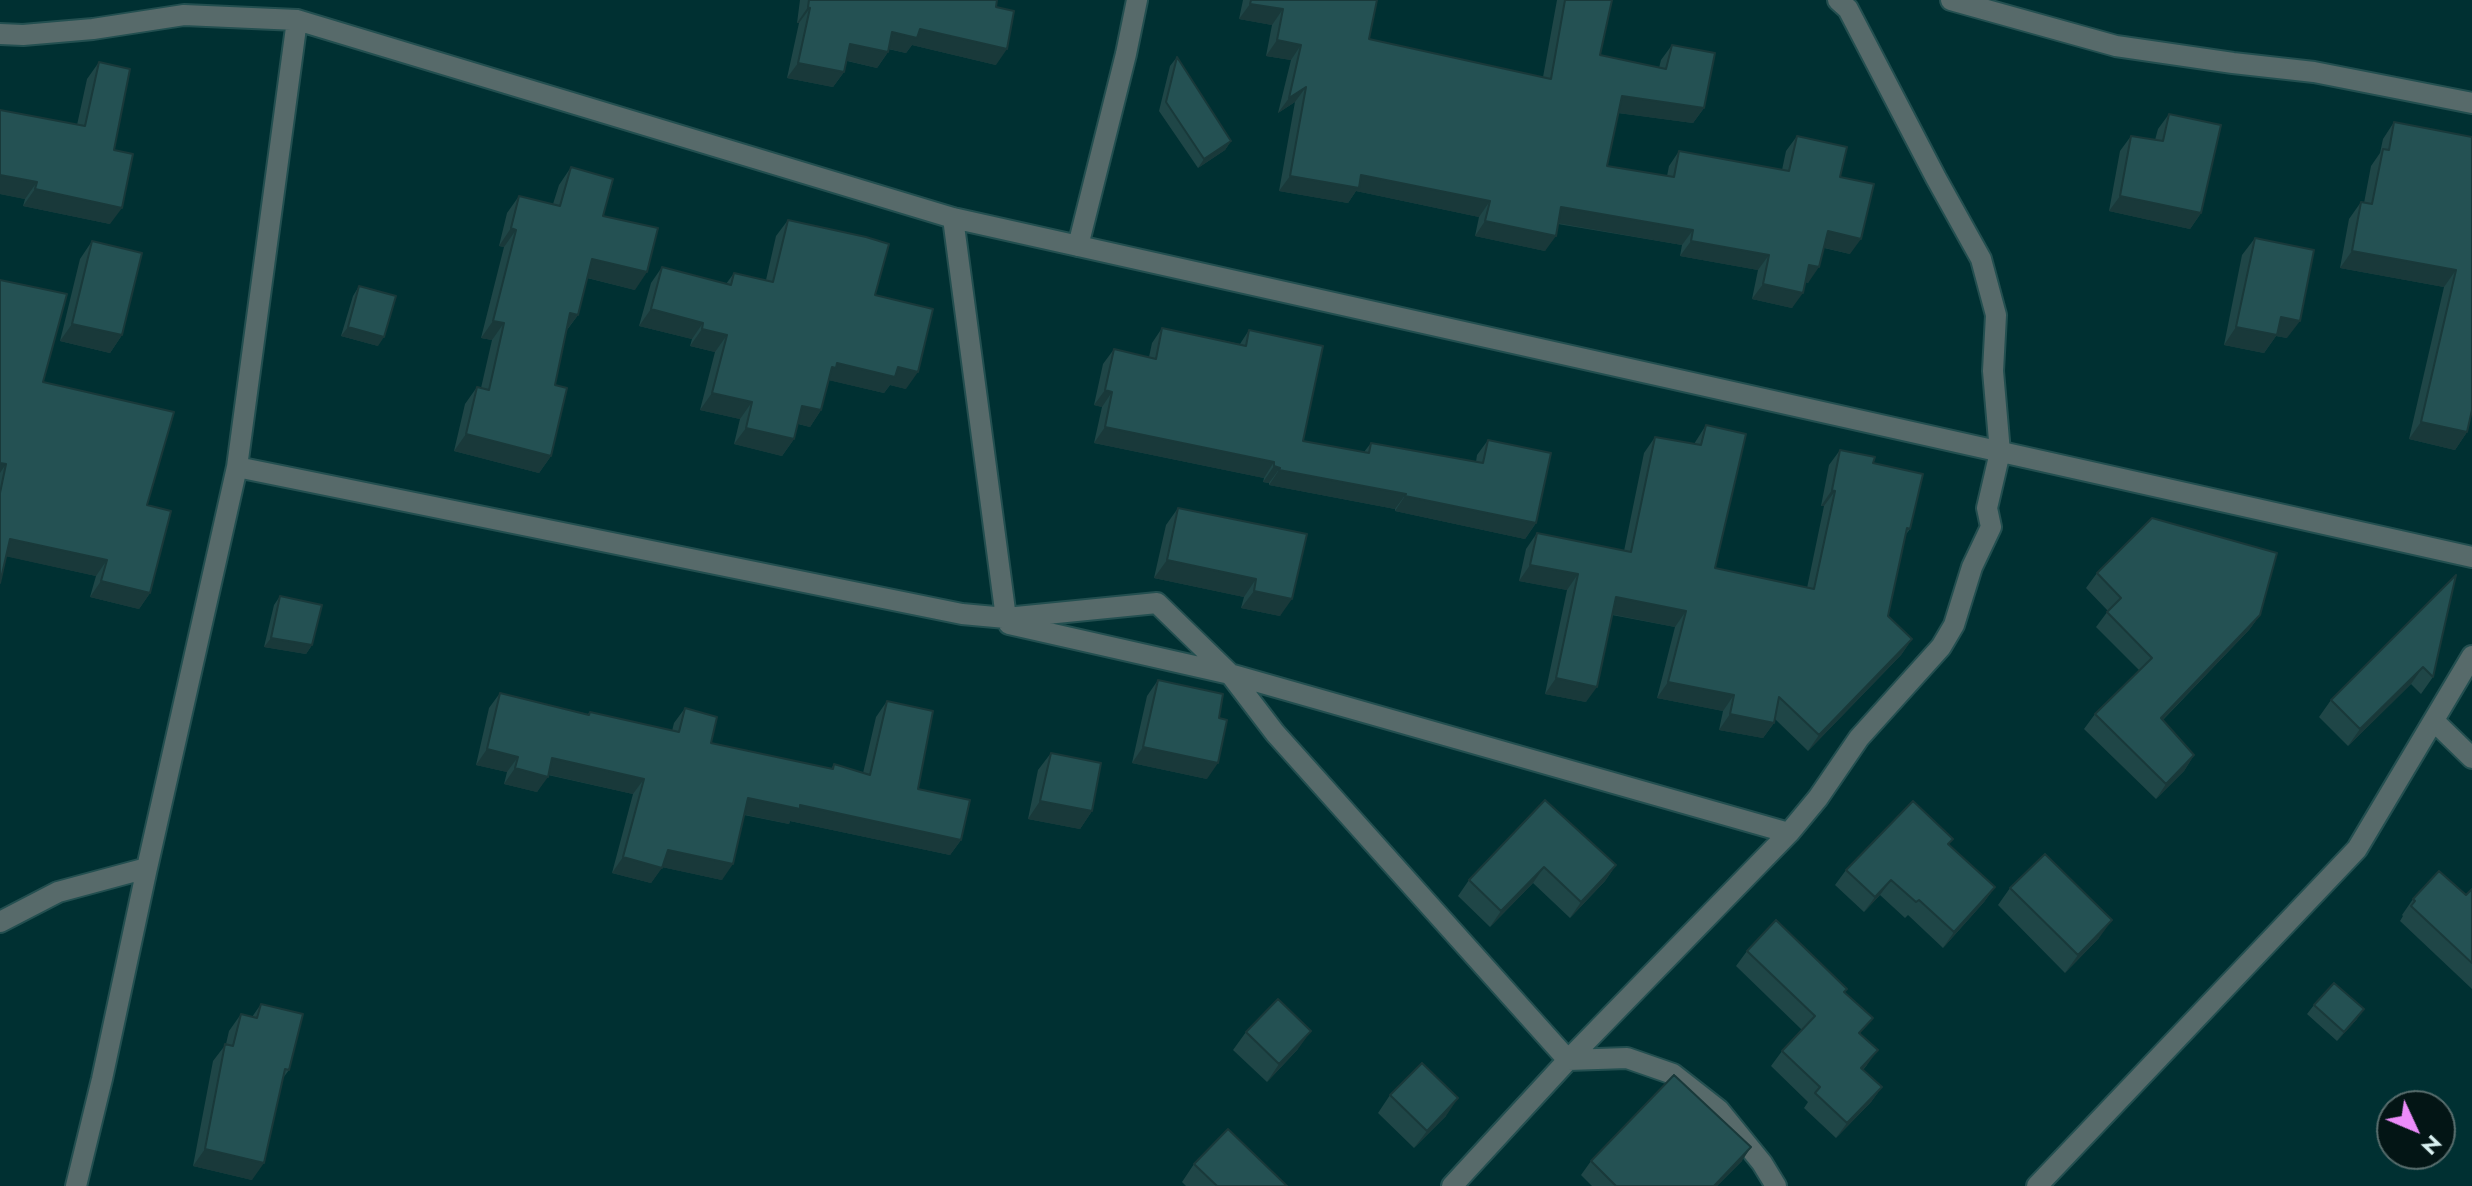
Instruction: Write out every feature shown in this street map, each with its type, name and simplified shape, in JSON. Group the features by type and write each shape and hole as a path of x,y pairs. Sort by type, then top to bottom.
{"street":[{"path":"1078,246 1137,0"},
{"path":"1452,1186 1568,1060 1789,833 1818,798 1859,738 1941,647 1954,625 1972,567 1991,527 1987,508 2000,452 1993,371 1996,315 1981,259 1848,9 1838,0"},
{"path":"1951,0 2116,46 2314,72 2472,103"},
{"path":"0,34 93,29 184,15 297,20 953,218 2472,557"},
{"path":"76,1186 237,467 297,20"},
{"path":"953,218 1006,618"},
{"path":"237,467 962,614 1230,674 1789,833"},
{"path":"962,614 1006,618 1157,603 1230,674 1275,733 1568,1060"},
{"path":"2037,1186 2357,849 2472,656"},
{"path":"2434,721 2472,758"},
{"path":"0,922 58,892 147,868"},
{"path":"1568,1060 1627,1058 1673,1074 1719,1110 1762,1163 1776,1186"}],"building":[{"path":"809,0 997,0 996,7 1014,11 1007,49 920,29 917,38 892,32 888,52 850,44 844,72 798,63"},
{"path":"1251,0 1377,0 1369,39 1551,79 1565,0 1612,0 1600,55 1666,69 1672,45 1715,53 1704,108 1622,96 1607,166 1674,177 1679,151 1789,171 1797,136 1847,147 1840,177 1874,184 1861,239 1828,231 1819,267 1809,265 1803,293 1763,284 1769,255 1691,241 1693,230 1561,207 1556,236 1485,221 1490,201 1361,175 1359,188 1290,176 1306,87 1289,98 1301,45 1277,40 1283,9 1250,4"},
{"path":"1177,57 1231,141 1204,159 1166,102"},
{"path":"99,62 130,69 114,150 133,154 122,208 35,189 37,182 0,175 0,110 85,126"},
{"path":"2169,114 2221,125 2201,213 2120,196 2131,136 2163,141"},
{"path":"2394,122 2472,137 2472,410 2467,432 2421,422 2456,270 2352,251 2361,202 2372,204 2383,149 2389,150"},
{"path":"571,167 613,179 603,216 658,228 647,272 592,259 578,315 570,313 555,385 567,388 551,456 466,434 477,387 489,390 504,323 493,321 516,230 511,228 519,196 560,206"},
{"path":"788,220 889,244 875,295 933,309 918,372 898,367 895,377 837,363 836,368 832,367 821,410 802,406 794,439 746,428 752,402 712,393 727,335 702,329 703,323 651,309 662,267 731,285 734,273 773,282"},
{"path":"2255,238 2314,250 2300,321 2281,317 2277,335 2236,327"},
{"path":"92,241 142,253 122,335 72,324"},
{"path":"0,280 67,294 43,382 174,412 147,505 171,511 150,593 101,581 107,560 10,539 0,583 0,493 6,464 0,463"},
{"path":"359,286 396,296 384,337 348,327"},
{"path":"1162,328 1246,346 1249,330 1323,346 1303,441 1369,453 1371,443 1483,463 1488,440 1551,453 1536,523 1279,470 1274,462 1105,427 1112,392 1105,390 1114,349 1156,359"},
{"path":"1706,425 1746,434 1715,568 1814,589 1835,491 1832,490 1840,450 1875,457 1873,463 1923,474 1910,529 1907,528 1888,616 1912,639 1819,735 1779,697 1774,723 1730,714 1734,695 1668,682 1686,611 1616,597 1597,687 1556,678 1578,574 1530,565 1537,533 1631,552 1655,437 1701,445"},
{"path":"1178,508 1307,534 1292,599 1254,591 1256,579 1167,560"},
{"path":"2152,518 2277,553 2260,615 2161,718 2194,755 2166,784 2095,714 2152,658 2107,612 2121,598 2097,573"},
{"path":"2456,575 2433,677 2423,667 2360,729 2331,700"},
{"path":"280,596 322,605 312,645 271,638"},
{"path":"1158,680 1223,694 1219,718 1227,720 1218,763 1143,747"},
{"path":"500,693 589,715 590,712 679,732 685,708 717,717 711,743 833,769 834,764 870,775 887,701 933,711 918,789 970,800 961,840 800,805 800,809 748,798 733,864 668,850 662,868 623,857 644,779 552,758 548,777 515,768 518,757 487,749"},
{"path":"1051,753 1101,763 1092,811 1040,801"},
{"path":"1545,800 1616,865 1581,902 1544,867 1501,911 1469,880"},
{"path":"1913,801 1953,839 1948,844 1995,887 1954,932 1891,880 1875,897 1846,870"},
{"path":"2045,854 2112,920 2078,955 2010,888"},
{"path":"2439,871 2466,895 2472,889 2472,963 2411,906 2415,901 2413,899"},
{"path":"1776,920 1873,1018 1859,1033 1878,1050 1861,1068 1882,1087 1847,1123 1815,1093 1820,1087 1782,1051 1815,1016 1747,951"},
{"path":"2334,983 2364,1009 2344,1032 2314,1005"},
{"path":"1278,999 1311,1031 1279,1064 1246,1032"},
{"path":"261,1004 303,1014 289,1070 285,1069 264,1163 205,1149 225,1044 233,1046 241,1014 257,1018"},
{"path":"1422,1063 1458,1098 1427,1131 1390,1095"},
{"path":"1674,1075 1751,1147 1714,1186 1616,1186 1591,1161"},
{"path":"1228,1129 1287,1186 1217,1186 1194,1164"}]}
